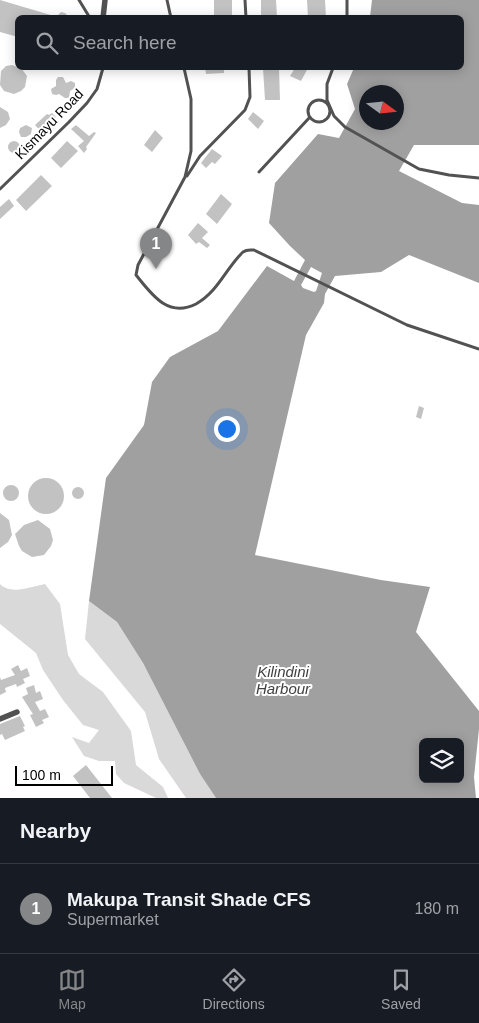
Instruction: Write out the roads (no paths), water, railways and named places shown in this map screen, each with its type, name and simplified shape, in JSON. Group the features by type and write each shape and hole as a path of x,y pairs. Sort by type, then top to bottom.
{"street":[{"path":"103,15 105,0"},
{"path":"0,719 16,712"}],"lane":[{"path":"79,0 88,15"},
{"path":"167,0 170,15"},
{"path":"245,0 246,15"},
{"path":"347,0 347,15"},
{"name":"Kismayu Road","path":"0,189 70,122 87,103 98,89 103,70"},
{"path":"185,70 192,99 191,151 185,177"},
{"path":"249,70 250,97 245,110 200,156 185,177 136,270 136,275 153,296 170,308 179,310 204,300 248,249 262,253 407,325 479,349"},
{"path":"332,70 326,93 328,106 329,115 324,120 315,121 310,117 308,107 314,101 322,101 328,106 339,122 345,127 404,161 430,172 479,178"},
{"path":"259,172 310,117"}],"water":[{"name":"Kilindini Harbour","path":"372,0 479,0 479,145 414,145 399,171 462,203 479,205 479,283 409,255 381,272 335,276 325,294 324,303 306,335 255,555 381,580 430,587 416,632 479,711 474,777 476,798 216,798 200,774 143,663 117,622 89,601 106,478 144,425 152,382 170,357 218,331 267,266 294,281 305,260 269,223 275,183 318,134 339,138 355,109 347,84 353,70 464,70 464,15 370,15","holes":["311,267 322,273 316,291 303,288 301,285"]}],"place":[{"name":"Makupa Transit Shade CFS","path":"156,269"}]}
